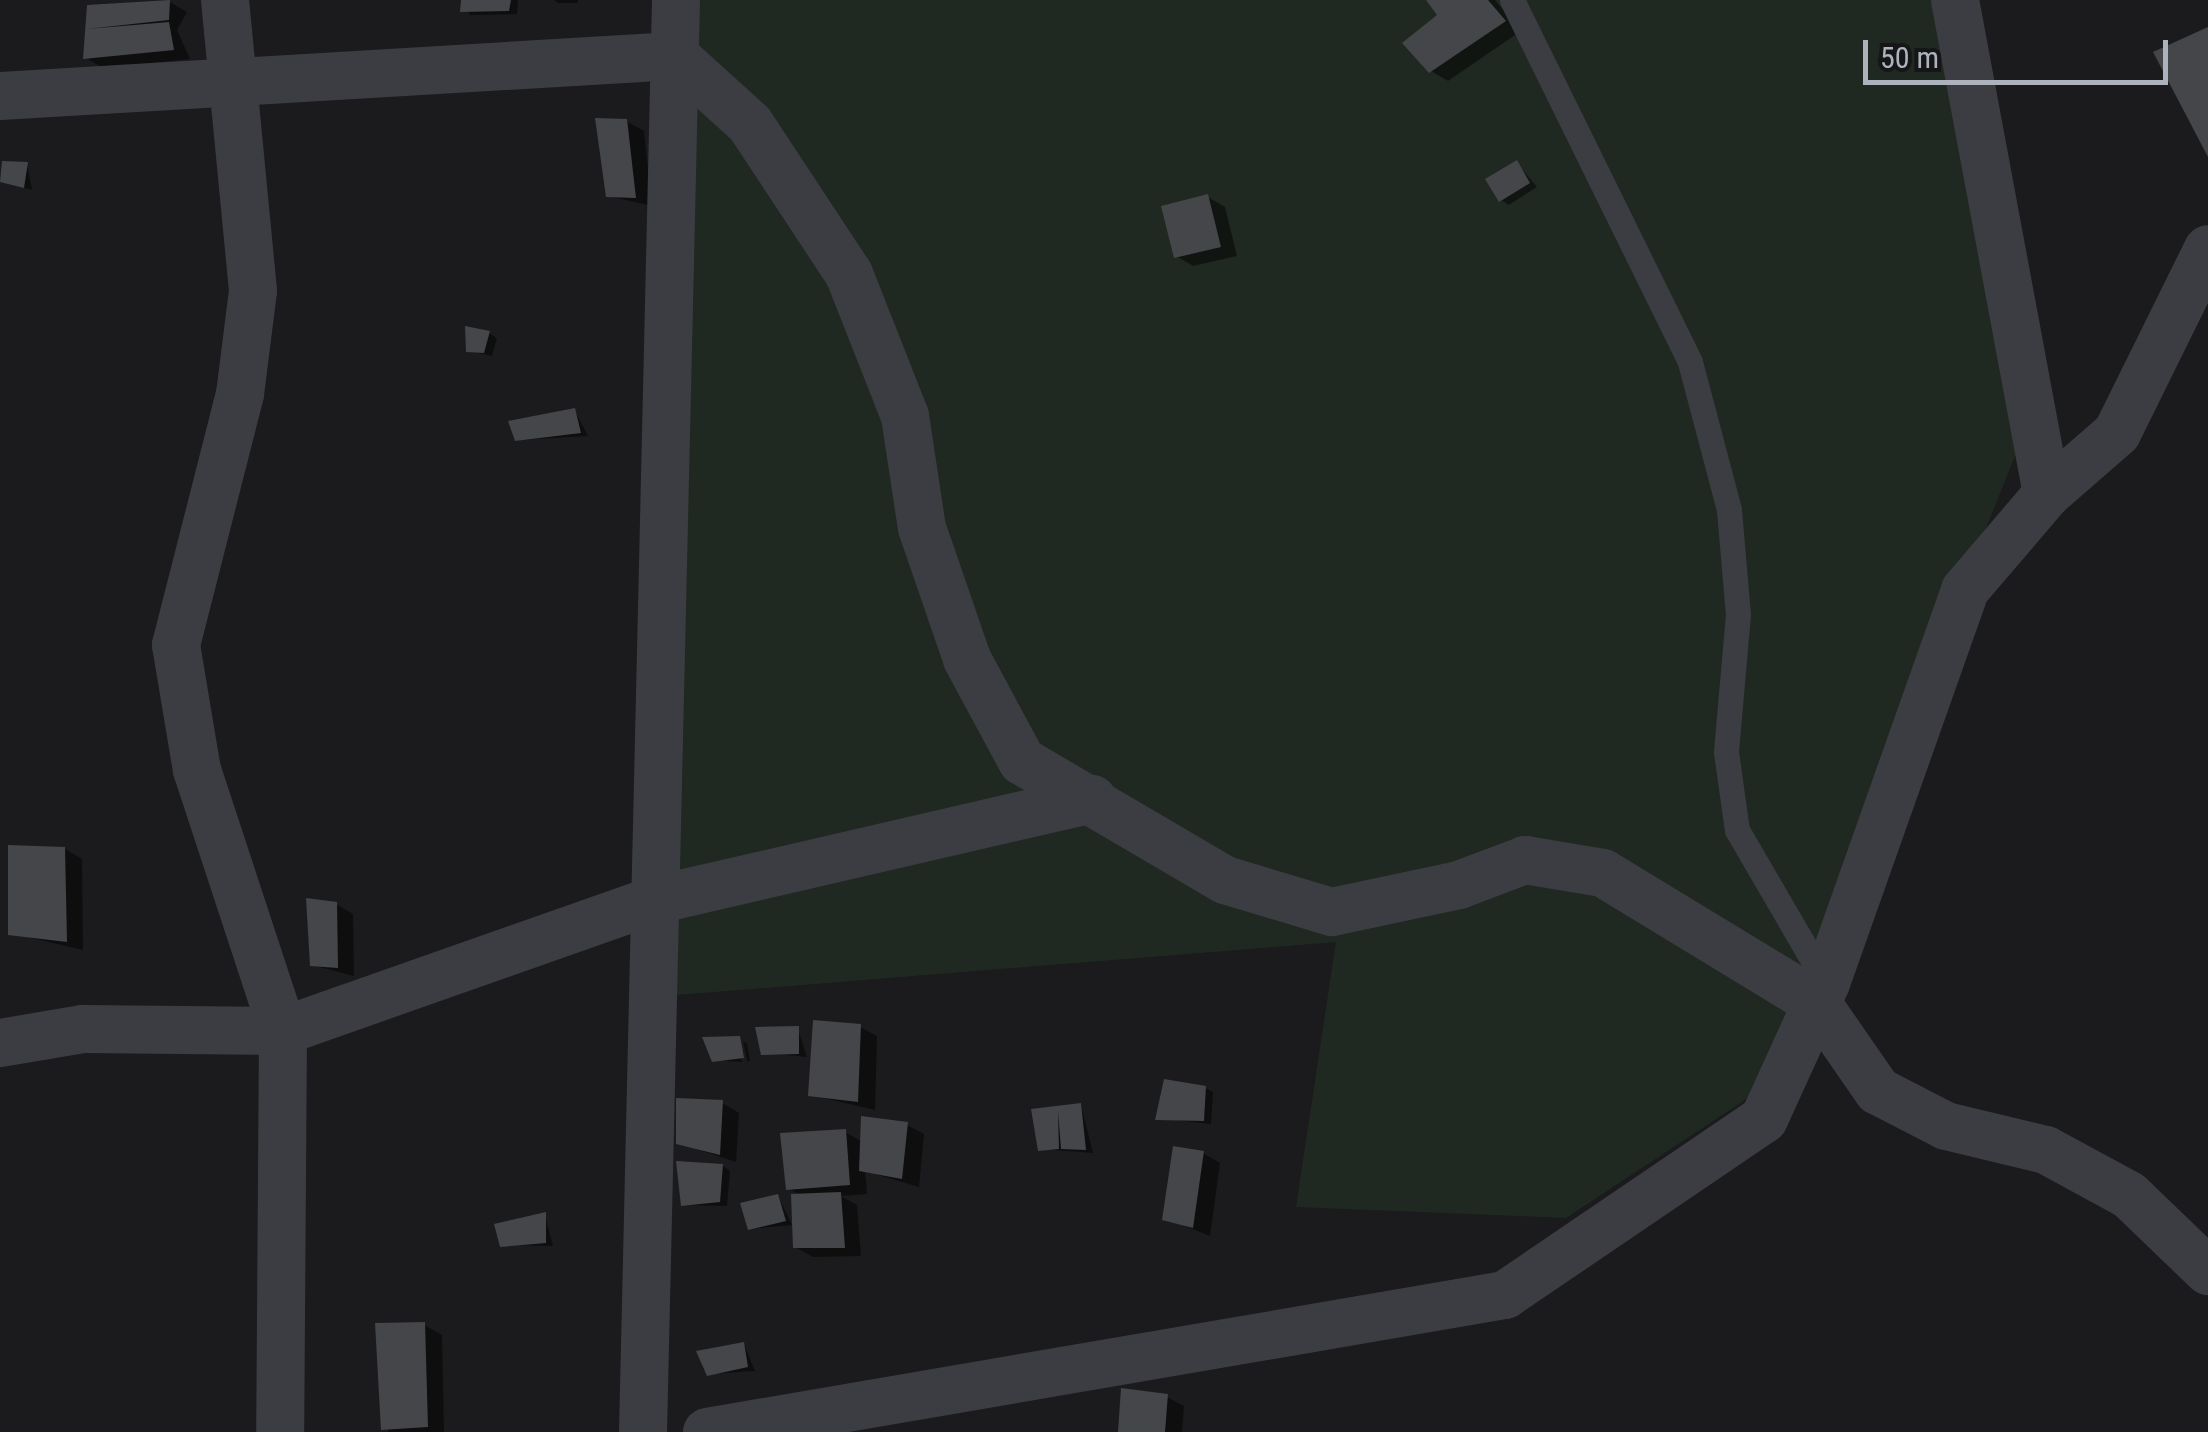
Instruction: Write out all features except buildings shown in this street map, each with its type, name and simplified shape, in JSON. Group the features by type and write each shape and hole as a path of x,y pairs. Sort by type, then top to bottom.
{"street":[{"path":"225,0 253,291 240,394 176,645 197,770 283,1031 271,1424"},
{"path":"643,1432 676,0"},
{"path":"1954,0 2047,494"},
{"path":"0,96 674,56 750,124 849,274 906,416 922,528 967,659 1022,760 1093,798 1225,880 1332,912 1459,886 1524,860 1603,873 1821,993 1878,1092 1946,1126 2046,1150 2129,1195 2208,1271"},
{"path":"707,1432 1506,1295 1764,1119 1821,993 1966,590 2047,494 2117,432 2208,249"},
{"path":"0,1044 84,1028 283,1031 655,900 1093,798"}],"lane":[{"path":"1512,0 1690,362 1729,510 1738,614 1726,752 1737,830 1821,993"}],"shaded area":[{"path":"693,0 1931,0 2019,446 1760,1090 1566,1218 1296,1207 1336,942 664,996"}]}
